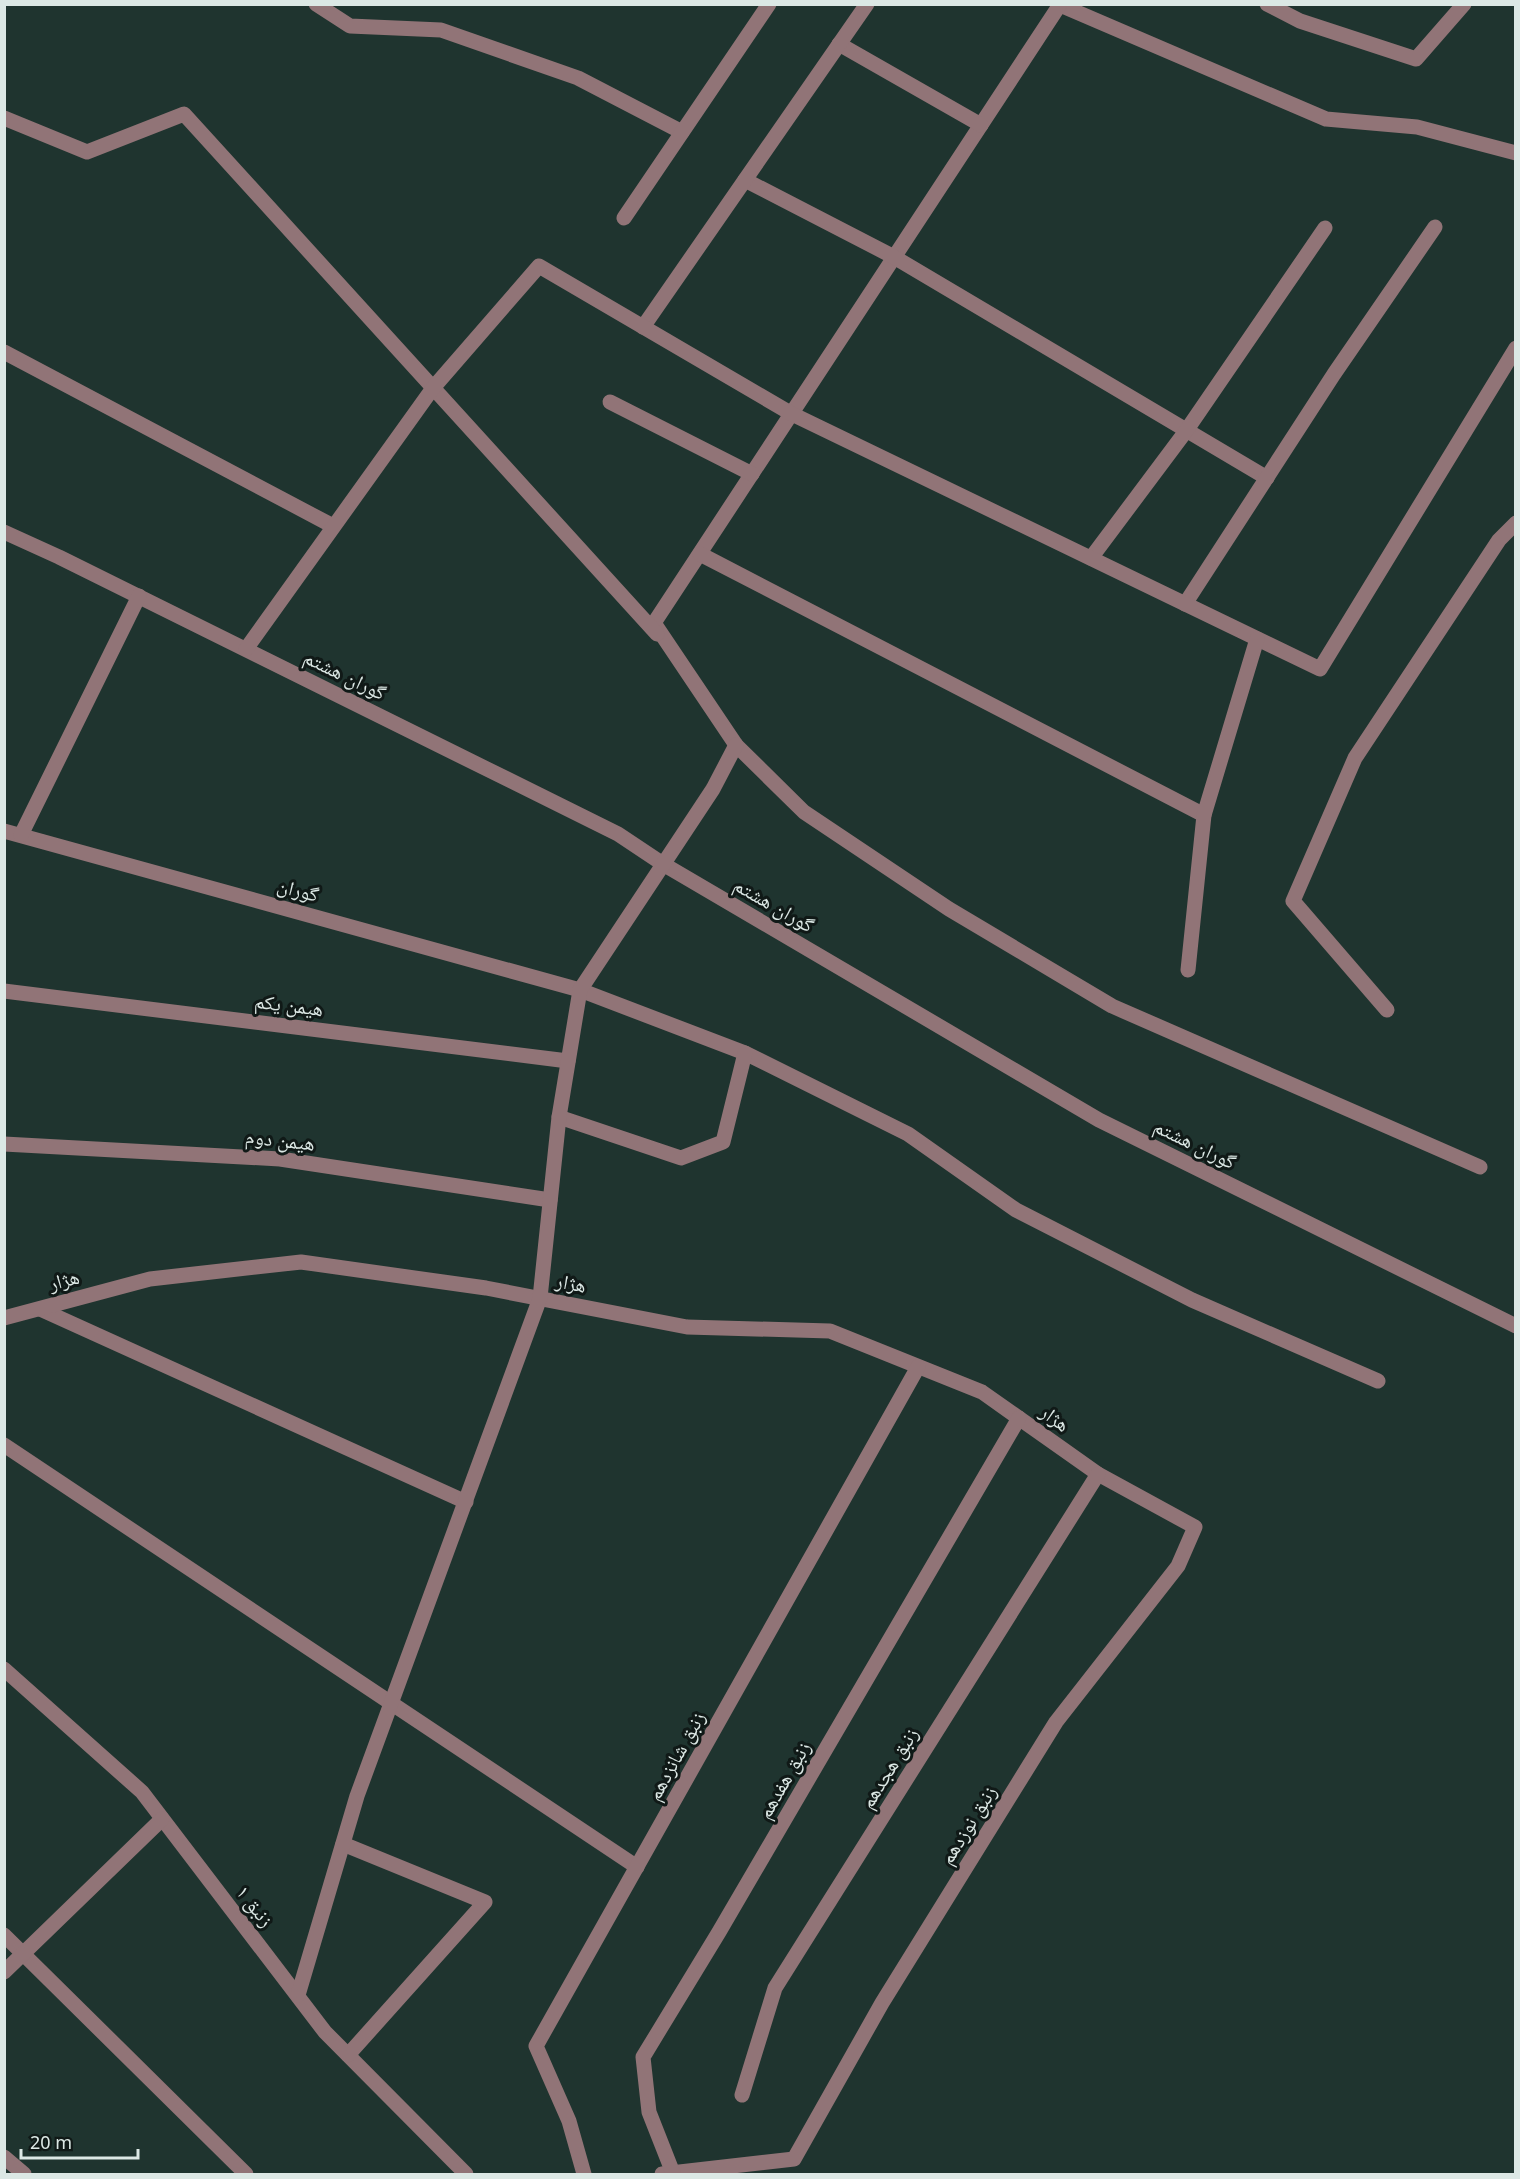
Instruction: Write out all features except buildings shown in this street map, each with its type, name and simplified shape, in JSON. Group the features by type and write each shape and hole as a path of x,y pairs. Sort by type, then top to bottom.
{"street":[{"path":"316,4 350,26 441,30 578,78 682,132"},
{"path":"624,218 769,4"},
{"path":"643,327 867,4"},
{"path":"1268,4 1300,21 1416,59 1464,4"},
{"path":"1480,1167 1112,1006 949,909 804,812 736,746 654,623 1058,5 1326,119 1417,126 1515,153"},
{"path":"839,44 981,125"},
{"path":"4,118 87,152 184,114 671,650"},
{"path":"745,180 894,257 1267,478"},
{"path":"1185,604 1334,374 1435,227"},
{"path":"1091,558 1186,431 1325,228"},
{"path":"246,649 433,388 539,266 792,414 1320,669 1515,348"},
{"path":"4,352 333,526"},
{"path":"610,402 752,474"},
{"path":"1387,1010 1293,901 1355,758 1499,540 1515,523"},
{"name":"گوران هشتم","path":"4,532 246,649 618,834 663,864 1100,1120 1515,1326"},
{"path":"700,554 1204,815"},
{"path":"21,835 139,597"},
{"path":"1188,970 1204,815 1257,639"},
{"path":"298,1995 357,1796 540,1298 559,1117 580,990 713,789 736,746"},
{"name":"گوران","path":"4,831 580,990 745,1053 908,1134 1016,1210 1192,1300 1378,1381"},
{"name":"هیمن یکم","path":"4,991 568,1061"},
{"path":"559,1117 681,1158 723,1142 745,1053"},
{"name":"هیمن دوم","path":"4,1144 280,1160 550,1200"},
{"name":"هژار","path":"4,1318 150,1280 301,1262 486,1288 687,1327 830,1331 982,1392 1098,1474 1196,1527"},
{"path":"40,1309 466,1502"},
{"name":"زنبق شانزدهم","path":"584,2175 569,2121 537,2046 918,1366"},
{"name":"زنبق هفدهم","path":"667,2174 649,2112 643,2058 1019,1418"},
{"path":"4,1445 638,1866"},
{"name":"زنبق هجدهم","path":"742,2095 775,1988 1098,1474"},
{"name":"زنبق نوزدهم","path":"667,2174 794,2159 882,2003 1056,1722 1178,1566 1196,1527"},
{"name":"زنبق ۱","path":"4,1669 142,1792 326,2032 466,2175"},
{"path":"4,1972 162,1819"},
{"path":"343,1844 485,1902 348,2055"},
{"path":"4,1935 246,2175"},
{"path":"4,2157 24,2175"}]}
